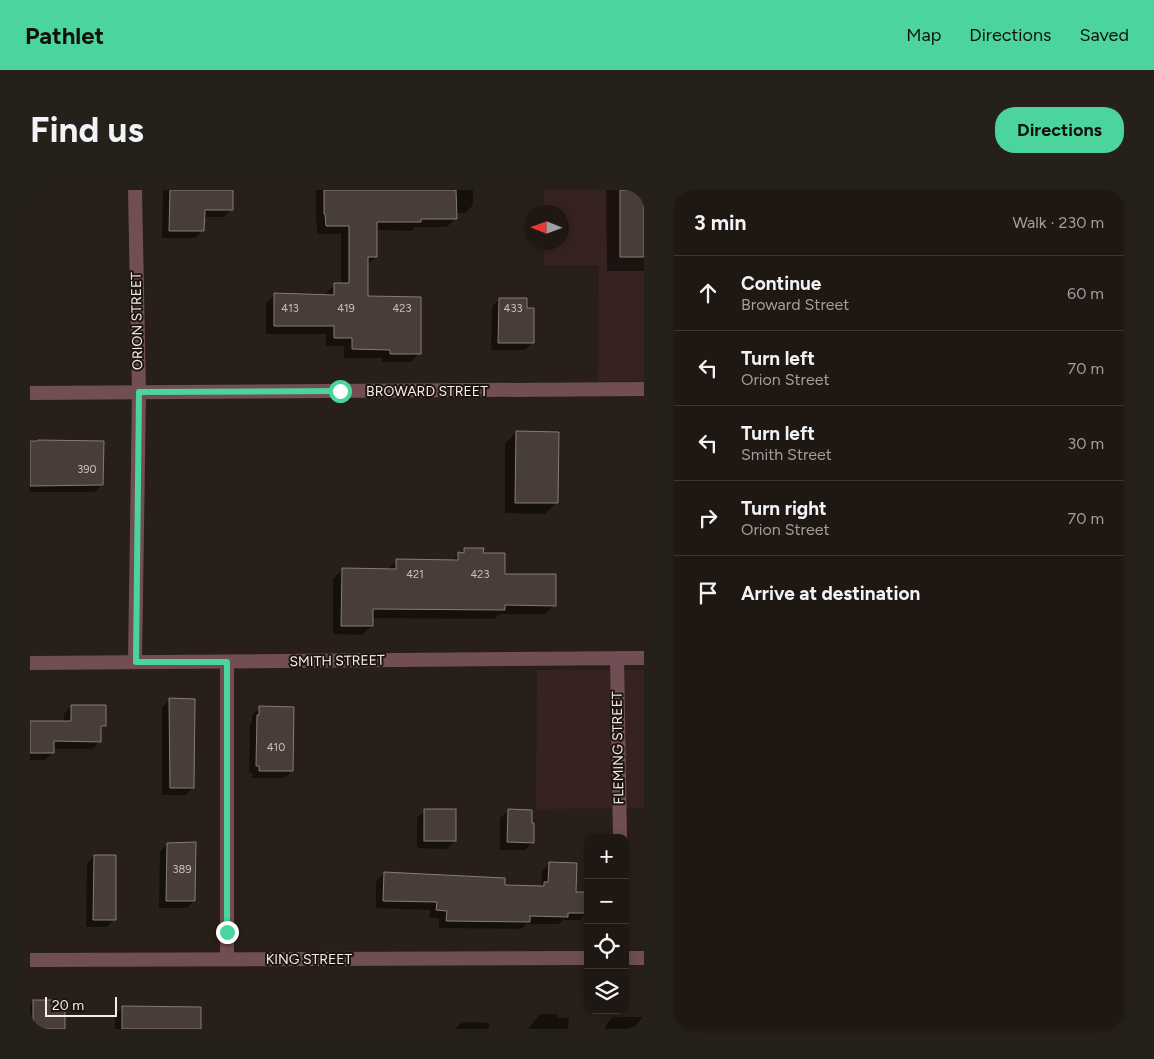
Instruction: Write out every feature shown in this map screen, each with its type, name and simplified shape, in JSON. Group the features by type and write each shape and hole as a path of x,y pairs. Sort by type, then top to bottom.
{"street":[{"name":"ORION STREET","path":"135,190 139,392 136,662"},
{"name":"BROWARD STREET","path":"30,393 644,389"},
{"name":"FLEMING STREET","path":"617,658 620,834"},
{"name":"SMITH STREET","path":"30,663 644,658"},
{"path":"227,662 227,959"},
{"name":"KING STREET","path":"30,960 584,958"},
{"path":"629,958 644,958"}],"shaded area":[{"path":"544,190 644,190 644,381 598,381 599,265 544,265 544,250 569,250 569,205 544,205"},
{"path":"537,670 644,670 644,808 536,809"}],"building":[{"path":"170,190 233,190 233,210 205,210 204,231 169,231"},
{"path":"324,190 456,190 457,219 421,219 421,222 377,222 377,257 368,257 368,296 421,297 421,354 390,354 390,350 352,349 352,338 334,338 334,326 274,326 274,293 334,295 334,283 349,283 349,226 326,226"},
{"path":"620,190 644,190 644,257 620,257"},
{"path":"499,298 527,298 527,308 534,308 534,343 498,343"},
{"path":"516,431 559,432 558,503 515,503"},
{"path":"30,441 104,441 103,485 30,486"},
{"path":"464,548 484,548 483,553 505,553 505,574 556,574 556,606 505,605 505,610 373,609 373,626 341,626 342,568 396,569 396,559 458,560 458,552 464,553"},
{"path":"169,698 195,699 194,788 170,788"},
{"path":"71,705 106,705 106,726 101,726 101,742 54,741 54,753 30,753 30,721 71,721"},
{"path":"259,706 294,707 293,771 259,771 259,766 256,766 257,715 259,715"},
{"path":"424,809 456,809 456,841 424,841"},
{"path":"508,809 532,810 534,843 507,842"},
{"path":"196,842 195,901 166,901 167,843"},
{"path":"94,855 116,855 116,920 93,920"},
{"path":"549,862 577,863 576,892 584,892 584,913 568,913 568,917 530,916 530,922 446,921 447,911 436,910 437,902 383,901 384,872 505,878 505,885 544,886 544,882 548,882"},
{"path":"33,1000 65,1000 65,1029 33,1029"},
{"path":"122,1006 201,1007 201,1029 122,1029"}],"route":[{"path":"227,932 227,662 136,662 139,392 340,391"}]}
